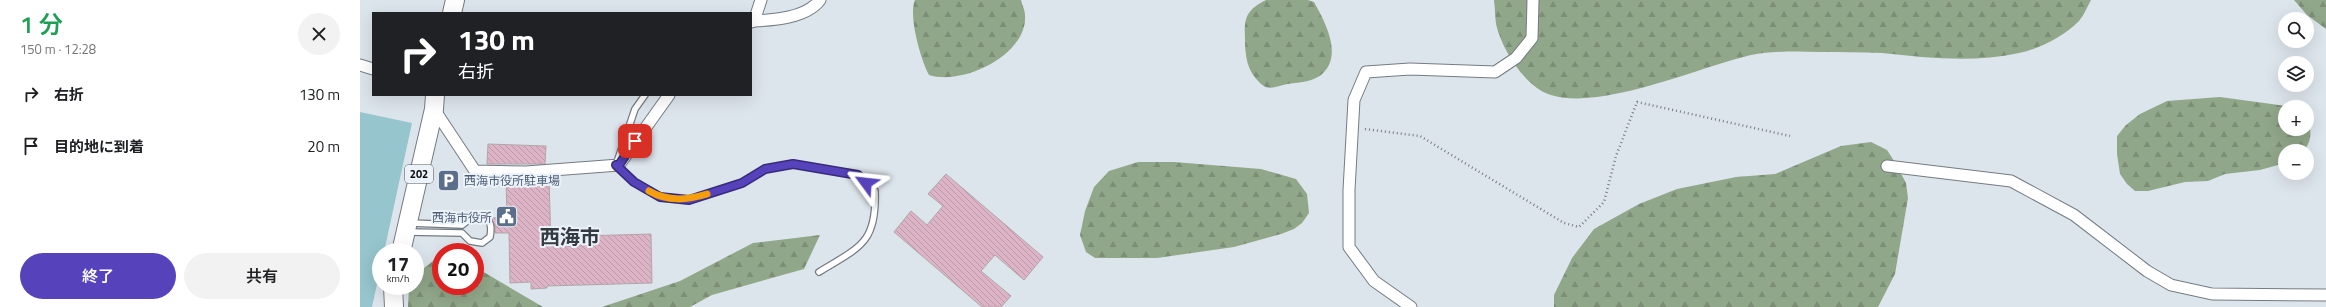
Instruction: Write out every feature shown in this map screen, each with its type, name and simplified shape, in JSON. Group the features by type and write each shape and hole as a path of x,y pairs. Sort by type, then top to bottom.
{"highway":[{"path":"452,12 455,0"},
{"name":"202","path":"403,243 434,102"},
{"path":"393,295 394,307"}],"street":[{"path":"761,0 752,22 775,20 799,13 820,0"},
{"path":"1411,307 1374,281 1350,247 1349,190 1354,100 1366,72 1410,69 1495,72 1516,58 1532,38 1533,0"},
{"path":"360,65 372,69"},
{"path":"434,102 475,170 526,172 619,165 668,96"},
{"path":"1887,166 2011,182 2074,215 2147,271 2171,285 2212,294 2326,295"}],"lane":[{"path":"644,96 635,109 616,165 634,182 660,197 689,200 742,183 765,169 793,164 858,175 875,191 876,213 870,235 852,252 819,272"},
{"path":"481,214 487,218 492,227 490,237 482,243 470,241 462,233 407,227 462,225 470,218 481,214"}],"path":[{"path":"1352,128 1420,136 1564,223 1579,227 1604,202 1616,156 1637,102 1790,136"}],"green space":[{"path":"915,0 1021,0 1025,13 1023,30 1016,43 1005,54 990,64 975,71 958,76 943,77 929,75 922,59 916,38 913,16"},
{"path":"1266,0 1308,0 1314,2 1327,29 1332,49 1328,67 1317,78 1268,88 1263,85 1252,73 1246,57 1245,25 1250,11"},
{"path":"1494,0 2091,0 2084,14 2073,27 2043,45 2019,53 1985,58 1950,59 1866,52 1794,51 1768,53 1751,55 1622,93 1596,97 1572,98 1551,95 1541,91 1524,76 1516,66 1503,45 1499,34 1496,24"},
{"path":"2294,0 2326,0 2326,29 2314,20 2314,12 2304,12"},
{"path":"2220,97 2278,105 2278,136 2310,136 2309,142 2308,144 2278,144 2278,165 2260,170 2225,174 2208,181 2185,182 2148,191 2135,191 2127,184 2120,174 2117,154 2117,136 2126,125 2140,114 2167,101"},
{"path":"1871,142 1887,150 1906,183 1908,198 1895,274 1878,307 1554,307 1554,295 1572,258 1594,229 1639,204 1677,189 1736,177 1775,174 1841,146"},
{"path":"1138,162 1174,162 1261,169 1296,179 1307,194 1309,213 1302,223 1294,229 1234,247 1157,258 1095,258 1086,252 1080,235 1085,211 1094,187 1109,171"},
{"path":"820,235 804,269 712,295 690,307 602,307 680,281 753,243"},
{"path":"432,262 432,295 484,295 484,272 543,307 408,307 409,295 424,295 424,268"}],"water":[{"path":"360,112 412,123 386,243 372,243 372,295 375,295 372,307 360,307"}],"building":[{"path":"488,144 546,146 545,164 487,164"},
{"path":"946,174 1043,257 1024,280 995,255 981,271 1011,296 1001,307 982,307 894,232 911,211 927,225 943,206 928,194"},
{"path":"549,177 551,246 580,246 580,236 651,234 652,283 547,286 547,288 531,289 531,282 510,283 509,233 495,233 495,226 491,218 507,217 506,179"}],"slow traffic":[{"path":"649,191 660,197 689,200 707,194"}],"place":[{"name":"西海市役所駐車場","path":"448,180"},
{"name":"西海市役所","path":"507,217"}],"district":[{"name":"西海市","path":"570,236"}],"route":[{"path":"635,141 619,165 616,165 634,182 660,197 689,200 742,183 765,169 793,164 858,175 866,183"}]}
